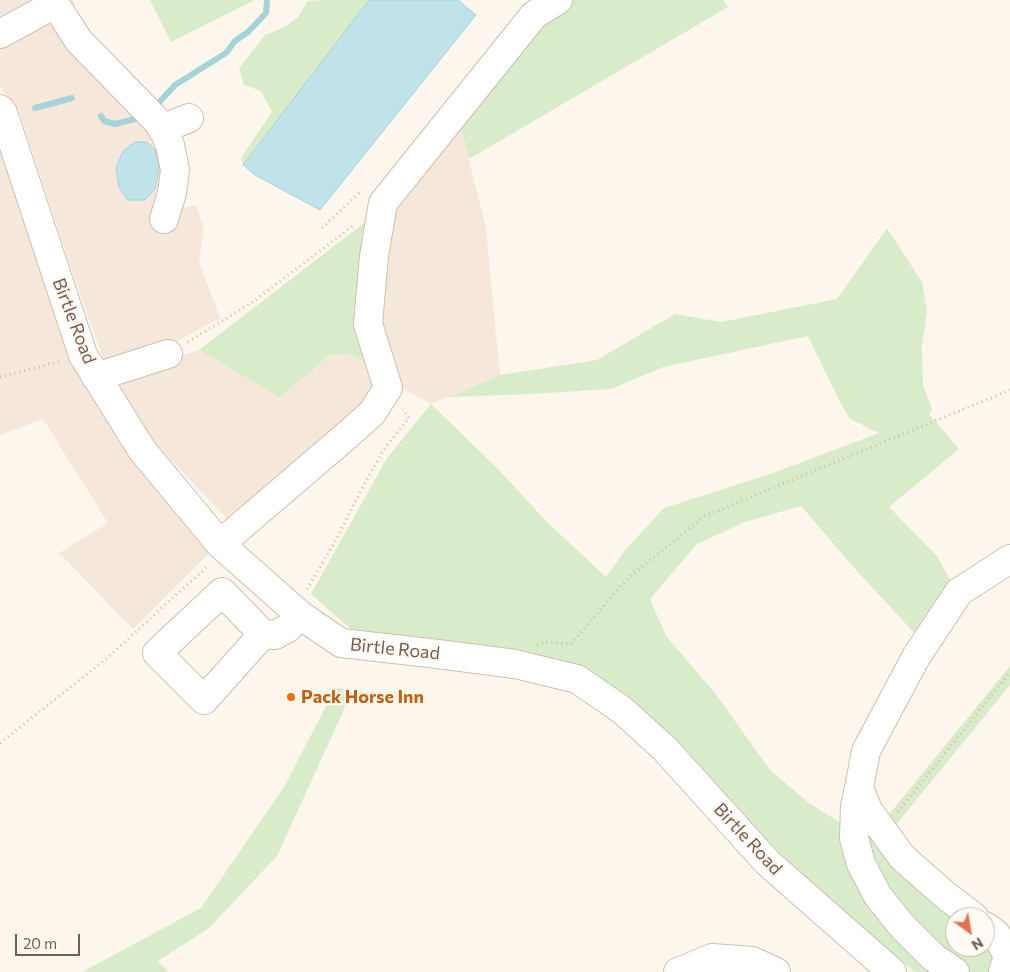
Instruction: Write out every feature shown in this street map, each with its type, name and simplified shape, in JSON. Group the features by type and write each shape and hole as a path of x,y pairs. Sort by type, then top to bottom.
{"street":[{"path":"223,546 372,413 388,388 368,324 374,256 383,203 534,15 558,0"},
{"path":"0,34 55,2 79,42 161,126 170,145 175,170 172,193 164,219"},
{"name":"Birtle Road","path":"0,109 3,113 90,366 142,450 223,546 297,612 341,643 515,664 577,679 622,710 665,749 767,862 892,972"},
{"path":"161,126 189,118"},
{"path":"90,366 168,354"},
{"path":"955,972 933,957 902,926 878,896 860,864 854,838 855,806 866,751 916,657 959,592 1010,559"},
{"path":"263,634 274,635 288,628 297,612"},
{"path":"859,788 868,810 902,857 961,907"},
{"path":"995,933 1008,956 1003,972"},
{"path":"678,972 712,958 752,961 776,972"}],"path":[{"path":"168,354 254,301 383,203"},
{"path":"0,377 90,366"},
{"path":"297,612 384,449 410,418 388,388"},
{"path":"571,644 628,578 705,516 1010,390"},
{"path":"0,742 106,659 223,546"},
{"path":"883,830 1010,672"}],"shaded area":[{"path":"0,0 74,0 77,18 166,120 177,210 196,205 204,229 199,262 220,318 163,349 106,366 71,269 19,111 0,87"},
{"path":"458,118 486,228 500,375 431,404 395,384 377,325 384,224"},
{"path":"0,136 74,355 212,550 133,629 59,553 108,523 43,419 0,435"},
{"path":"199,350 280,398 330,355 350,354 368,365 373,389 369,404 232,524 144,432 111,376"}],"green space":[{"path":"150,0 255,0 171,42"},
{"path":"369,0 243,165 241,158 272,112 261,91 244,85 239,68 265,35 285,27 298,17 308,1"},
{"path":"569,0 723,0 728,7 469,159 458,118 538,20"},
{"path":"377,213 368,365 350,354 330,355 280,398 199,350"},
{"path":"887,228 922,282 927,311 922,346 923,385 932,409 929,414 959,449 889,507 937,556 954,587 919,638 856,570 801,506 745,522 697,544 650,599 666,636 715,693 770,770 809,803 847,827 944,972 915,972 824,896 759,833 640,711 562,661 353,631 311,594 387,458 431,404 499,470 546,521 606,577 626,549 664,508 773,473 879,433 849,418 808,336 663,367 611,389 448,397 500,375 597,360 675,314 721,322 837,299"},
{"path":"1010,666 1010,685 895,826 886,818"},
{"path":"336,687 352,692 277,856 209,928 158,961 168,972 82,972 201,908 284,787"},
{"path":"860,807 946,907 945,955 880,892"},
{"path":"947,957 995,957 995,972 962,972"}],"water":[{"path":"369,0 458,0 476,15 320,210 255,175 243,165"},
{"path":"135,142 147,142 156,151 159,168 155,189 145,200 128,200 119,188 116,168 123,151"}],"waterway":[{"path":"154,108 175,85 226,53 235,41 248,32 266,13 267,0"},
{"path":"35,108 72,98"},
{"path":"101,116 104,121 115,124 143,117"}],"place":[{"name":"Pack Horse Inn","path":"291,697"}]}
